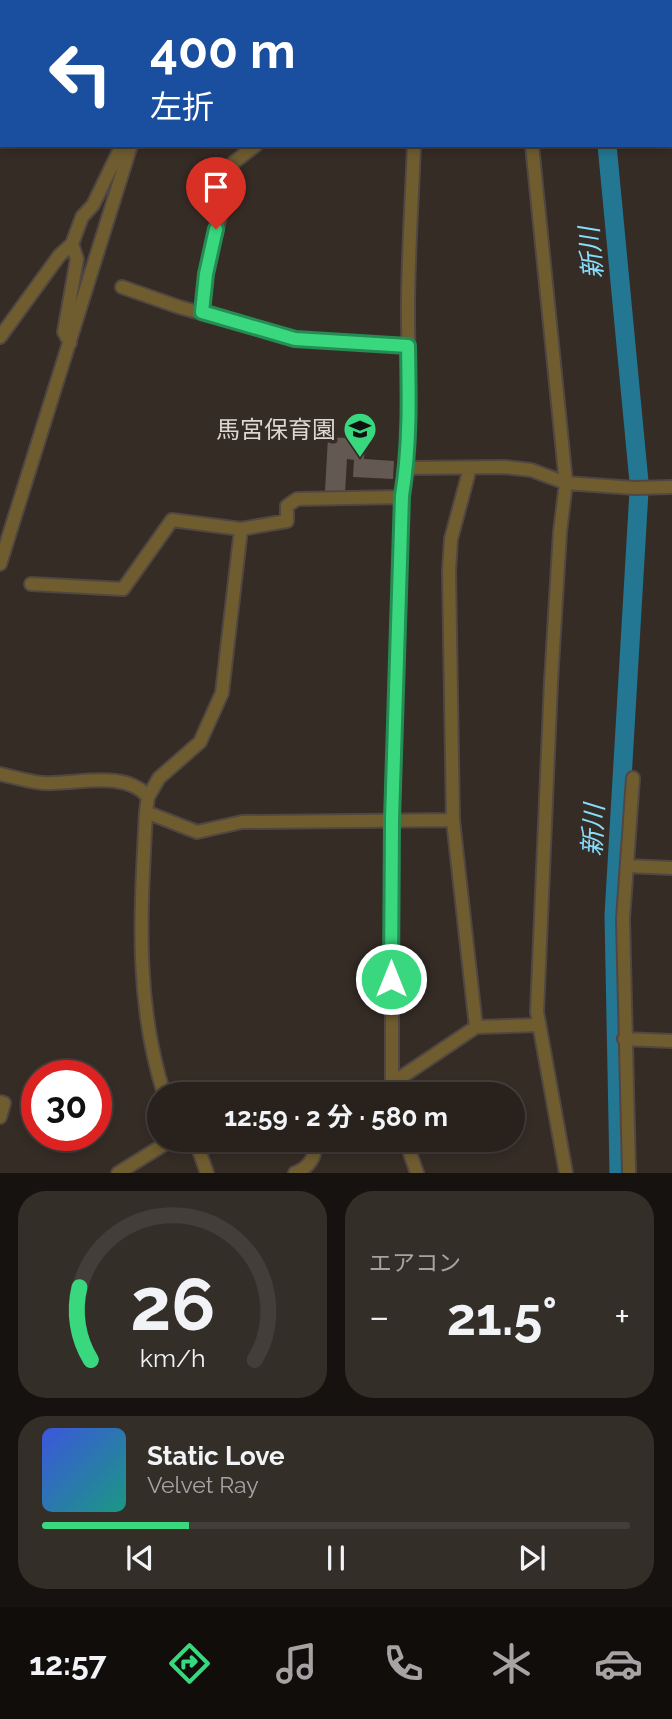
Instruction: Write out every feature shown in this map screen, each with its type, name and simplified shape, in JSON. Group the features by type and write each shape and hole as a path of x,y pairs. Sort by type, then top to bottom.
{"street":[{"path":"0,337 59,256 72,244 82,217 93,205 121,147"},
{"path":"0,564 58,370 70,343 130,147"},
{"path":"202,312 206,274 233,163 253,147"},
{"path":"389,1082 392,820 402,496 407,468 414,147"},
{"path":"532,147 566,483 560,532 551,682 537,1025 566,1173"},
{"path":"70,343 64,332 77,259 72,244"},
{"path":"122,287 295,339 408,346"},
{"path":"407,468 531,470 566,483 634,488 672,487"},
{"path":"470,468 451,539 449,571 453,820 475,1027"},
{"path":"31,584 123,589 172,520 241,529 287,521 287,506 297,499 402,496"},
{"path":"161,1082 146,1027 141,986 148,797 166,771 200,741 218,703 241,529"},
{"path":"0,774 42,783 106,781 130,785 142,790 148,797"},
{"path":"629,1173 623,919 633,778"},
{"path":"146,812 197,832 242,822 453,820"},
{"path":"627,866 672,868"},
{"path":"401,1082 475,1027 537,1025"},
{"path":"624,1039 672,1041"},
{"path":"0,1102 4,1103 0,1116"},
{"path":"118,1173 152,1152"},
{"path":"199,1152 206,1173"},
{"path":"295,1173 306,1168 314,1152"},
{"path":"410,1152 417,1173"}],"building":[{"path":"328,437 365,439 364,459 394,461 393,479 353,477 354,460 347,459 345,493 325,491"}],"waterway":[{"name":"新川","path":"607,147 639,482"},
{"name":"新川","path":"619,1173 614,915 639,491"}],"place":[{"name":"馬宮保育園","path":"360,459"}],"route":[{"path":"216,229 206,274 202,312 295,339 408,346 410,402 407,468 402,496 392,820 391,979"}]}
